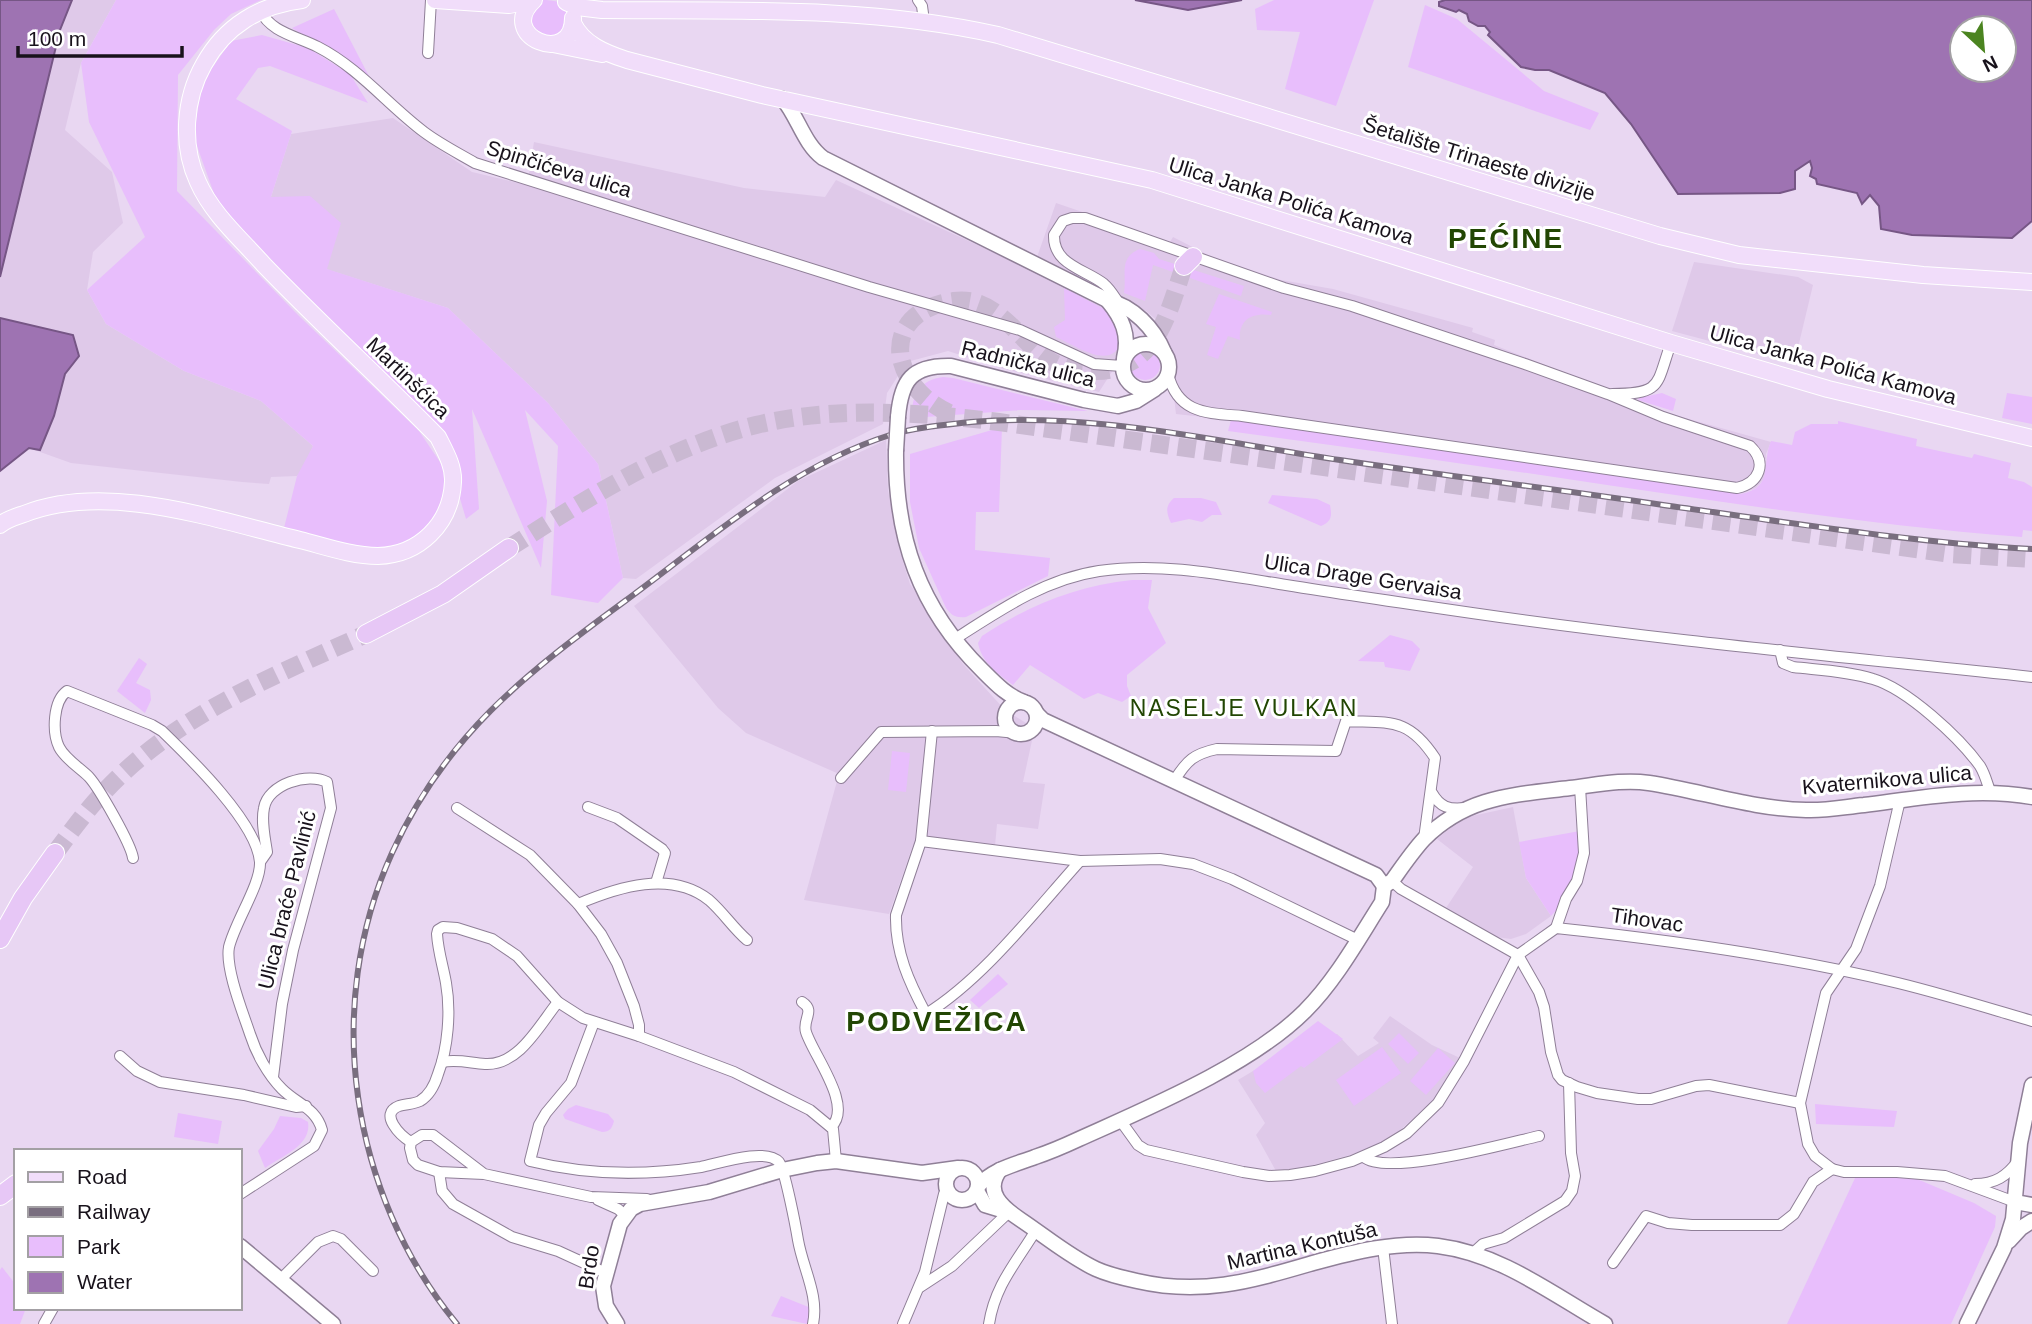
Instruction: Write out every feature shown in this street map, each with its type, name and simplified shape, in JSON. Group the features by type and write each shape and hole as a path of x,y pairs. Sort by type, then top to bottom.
{"highway":[{"path":"366,634 443,594 509,548"},
{"path":"0,939 23,898 55,853"}],"main road":[{"path":"260,10 279,3 302,0"},
{"path":"436,0 509,5 533,1"},
{"path":"525,27 524,13 533,1"},
{"path":"553,44 566,37 573,23 573,16 564,1"},
{"name":"Šetalište Trinaeste divizije","path":"564,1 577,8 603,10 864,16 924,21 998,35 1660,236 1719,251 1923,275 2032,282"},
{"path":"475,3 508,16 525,27"},
{"name":"Martinšćica","path":"0,525 40,507 85,501 158,507 375,556 397,554 417,545 433,533 442,520 449,504 453,481 449,459 439,437 307,310 243,242 206,197 192,167 187,124 198,75 220,41 242,20 260,10"},
{"name":"Ulica Janka Polića Kamova","path":"573,23 584,40 611,55"},
{"name":"Ulica Janka Polića Kamova","path":"525,27 528,34 539,43 611,55 783,99 1152,180 1671,343 1828,389 2032,438"},
{"path":"783,99 818,154 837,166 1113,301 1153,331 1168,359 1168,374"},
{"path":"807,138 807,120 817,106"},
{"name":"Radnička ulica","path":"1110,405 1121,397 1124,391 1127,348 1125,329 1113,301"},
{"name":"Radnička ulica","path":"1124,367 1135,346 1143,344 1158,347 1164,352"},
{"name":"Radnička ulica","path":"1007,724 1010,704 1003,691 968,656 956,639 929,599 909,556 901,528 897,498 896,451 901,393 909,379 924,368 934,365 951,366 1110,405 1129,404 1161,386 1168,374"},
{"name":"Radnička ulica","path":"1124,367 1133,387 1147,391 1155,389"},
{"name":"Radnička ulica","path":"1003,691 1031,705 1035,721"},
{"path":"1024,702 1016,703 1007,724 1025,734 1035,721 1068,730 1376,875 1388,884"},
{"name":"Kvaternikova ulica","path":"922,1173 936,1179 950,1195 959,1199 969,1198 977,1188 1006,1167 1051,1151 1196,1084 1266,1043 1314,1002 1382,902 1388,884 1424,839 1460,812 1522,793 1628,782 1646,783 1775,808 1807,810 1990,791 2032,797"},
{"path":"1967,1324 2004,1248 2015,1202 2018,1160 2032,1085"},
{"name":"Kvaternikova ulica","path":"625,1216 640,1203 709,1192 782,1170 836,1161 922,1173 1006,1167"},
{"name":"Martina Kontuša","path":"1006,1167 993,1184 994,1194 1009,1212 1096,1269 1151,1284 1205,1288 1235,1284 1348,1254 1383,1247 1425,1245 1494,1261 1605,1324"},
{"path":"945,1191 947,1177 963,1168 976,1175 977,1188"},
{"name":"Martina Kontuša","path":"977,1188 985,1205 1009,1212"},
{"path":"2015,1202 2032,1205"},
{"name":"Brdo","path":"617,1324 604,1300 603,1286 615,1237 625,1216"},
{"path":"2004,1248 2021,1228 2032,1221"},
{"path":"242,1248 332,1324"}],"street":[{"path":"428,54 436,0"},
{"path":"918,0 922,6 924,21"},
{"name":"Spinčićeva ulica","path":"260,10 272,26 341,61 424,132 475,163 726,241"},
{"path":"1113,301 1103,283 1066,262 1056,250 1054,235 1063,221 1085,218 1188,261 1352,306 1608,394 1663,417 1750,446 1759,457 1759,472 1747,485 1737,488 1208,413 1181,401 1174,392 1168,374"},
{"name":"Radnička ulica","path":"726,241 869,287 1020,330 1094,364 1124,367"},
{"path":"1608,394 1644,391 1659,383 1671,343"},
{"name":"Ulica Drage Gervaisa","path":"956,639 1002,609 1040,589 1082,575 1134,568 1201,571 1582,629 2032,677"},
{"path":"1780,650 1783,663 1793,667 1871,678 1905,694 1921,706 1973,758 1982,769 1990,791"},
{"name":"Ulica braće Pavlinić","path":"132,858 132,851 92,779 66,757 59,747 55,715 61,697 67,691 162,731 232,807 248,829 260,862"},
{"name":"Kvaternikova ulica","path":"1174,781 1183,767 1198,753 1217,749 1336,751 1346,721 1399,724 1410,730 1435,758 1424,839"},
{"path":"841,778 881,732 932,731 1007,724"},
{"path":"932,731 922,841 896,915 904,967 926,1014 940,1006 988,962 1080,861"},
{"name":"Ulica braće Pavlinić","path":"242,1193 314,1146 322,1130 320,1123 306,1106 282,1089 274,1077 253,1042 229,960 232,938 256,881 260,862 268,852 263,810 272,794 288,783 316,779 327,782 331,808 282,1004 274,1077"},
{"path":"1120,1120 1138,1145 1146,1150 1243,1172 1290,1175 1364,1157 1407,1133 1438,1103 1464,1061 1518,955 1556,928 1566,900 1577,881 1584,853 1580,787"},
{"path":"1431,796 1439,811 1460,812"},
{"path":"1900,800 1880,886 1856,949 1826,993 1800,1104 1811,1151 1832,1169 1844,1172 1910,1172 1945,1176 2015,1202"},
{"path":"589,807 617,818 666,853 656,883"},
{"path":"457,808 530,855 578,904 601,934 617,963 634,1006 639,1036"},
{"path":"922,841 1080,861 1160,859 1193,864 1231,879 1358,940"},
{"path":"578,904 598,895 656,883 680,885 707,898 747,940"},
{"path":"1388,884 1518,955 1539,992 1558,1075 1569,1083 1621,1098 1638,1100 1709,1085 1800,1104"},
{"path":"606,1273 565,1254 512,1237 453,1204 442,1191 439,1172 418,1165 410,1148 411,1142 401,1136 393,1126 390,1116 392,1110 419,1102 426,1097 432,1090 442,1062 448,1000 437,934 443,927 457,928 492,939 504,946 531,970 558,1002 583,1018 710,1062 810,1110 831,1127 836,1161"},
{"name":"Tihovac","path":"1556,928 1752,954 1897,983 2032,1021"},
{"path":"442,1062 455,1059 486,1064 509,1058 531,1038 558,1002"},
{"path":"802,1002 807,1005 809,1012 805,1031 837,1101 840,1115 831,1127"},
{"path":"593,1022 571,1083 539,1125 530,1161 590,1171 646,1173 701,1167 754,1156 779,1162 794,1216 799,1249 810,1283 815,1308 813,1324"},
{"path":"120,1056 137,1071 160,1082 244,1095 296,1107 306,1106"},
{"path":"1472,1254 1483,1244 1504,1238 1565,1201 1572,1191 1575,1176 1571,1153 1569,1083"},
{"name":"Kvaternikova ulica","path":"411,1142 422,1135 433,1135 484,1174"},
{"path":"1364,1157 1376,1164 1436,1159 1539,1136"},
{"path":"1969,1184 1995,1181 2011,1171 2018,1160"},
{"path":"1613,1263 1646,1216 1668,1223 1780,1225 1794,1214 1813,1182 1832,1169"},
{"name":"Kvaternikova ulica","path":"439,1172 484,1174 591,1197 655,1200"},
{"path":"903,1324 920,1287 945,1191"},
{"name":"Kvaternikova ulica","path":"591,1197 608,1204 625,1216"},
{"path":"920,1287 952,1266 1009,1212"},
{"path":"989,1324 1001,1282 1036,1230"},
{"path":"281,1279 318,1242 333,1236 341,1239 373,1271"},
{"path":"1383,1247 1392,1324"}],"shaded area":[{"path":"72,0 116,0 81,63 65,130 112,172 123,223 93,252 87,290 106,324 184,371 261,401 313,446 304,468 297,476 271,477 269,484 242,482 71,463 29,448 65,374 79,356 73,335 0,318 0,277 60,30"},
{"path":"393,118 472,172 527,185 534,142 744,188 825,197 836,180 1108,305 1122,356 1099,392 997,367 948,351 907,362 887,393 883,424 775,478 636,579 623,578 598,464 548,403 448,308 326,269 271,197 291,134"},
{"path":"1056,203 1170,242 1173,237 1210,256 1281,280 1333,289 1473,328 1472,332 1495,340 1494,345 1671,414 1771,442 1766,454 1767,470 1756,488 1741,494 1176,414 1166,328 1146,311 1036,260"},
{"path":"1694,262 1798,277 1813,285 1795,360 1781,360 1672,331"},
{"path":"886,440 888,490 900,552 910,584 963,664 1005,710 1042,733 1033,736 1023,782 1045,784 1038,829 997,824 995,846 913,845 889,914 804,900 839,774 746,733 718,708 634,606 798,481"},
{"path":"1513,807 1526,878 1551,916 1526,934 1511,939 1496,937 1446,908 1473,867 1437,839 1455,824 1472,816"},
{"path":"1390,1016 1432,1045 1460,1058 1435,1099 1398,1132 1376,1145 1306,1167 1276,1171 1256,1135 1265,1123 1238,1080 1337,1034 1358,1056 1379,1043 1373,1038"}],"green space":[{"path":"116,0 261,0 231,14 214,30 178,75 177,191 298,315 419,431 440,462 446,475 444,495 438,513 424,532 389,551 283,532 297,476 313,446 261,401 184,371 106,324 87,290 145,237 89,122 81,63"},
{"path":"541,0 557,2 565,8 564,33 539,39 527,16"},
{"path":"1274,0 1374,0 1336,106 1285,89 1300,32 1257,30 1255,9"},
{"path":"1425,5 1457,19 1544,91 1599,113 1590,130 1408,67"},
{"path":"334,9 372,82 292,28"},
{"path":"262,35 308,48 350,74 368,103 270,66 258,68 236,99 292,131 271,197 310,196 341,223 327,269 448,308 548,403 598,464 623,578 598,603 551,595 558,446 525,410 547,501 541,568 472,409 479,509 466,519 439,427 282,275 217,202 193,135 203,81 231,41"},
{"path":"1140,249 1154,253 1159,259 1244,286 1241,296 1153,265 1145,301 1124,293 1126,262 1133,252"},
{"path":"1064,288 1112,313 1117,321 1120,344 1115,352 1108,355 1091,353 1056,337 1054,327 1065,320"},
{"path":"1219,294 1272,312 1271,315 1252,316 1248,319 1241,327 1240,340 1228,336 1218,359 1207,355 1216,327 1206,324"},
{"path":"1145,350 1155,355 1160,365 1155,375 1145,380 1135,375 1130,365 1135,355"},
{"path":"943,377 1088,411 1020,410 912,418 913,402 918,390 928,381"},
{"path":"1662,393 1676,399 1673,411 1638,400 1639,398"},
{"path":"2007,393 2032,397 2032,424 2002,418"},
{"path":"1231,420 1741,494 1752,491 1763,480 1771,441 1792,445 1795,432 1811,424 1838,424 1838,421 1917,439 1916,446 1972,458 1974,454 2011,463 2008,478 2032,487 2032,531 2023,530 2022,537 1788,511 1228,431"},
{"path":"1002,427 999,512 976,512 975,550 1050,558 1048,576 966,617 957,617 946,608 919,548 910,502 910,454"},
{"path":"1272,495 1317,499 1330,505 1330,518 1321,526 1268,503"},
{"path":"1174,498 1201,498 1216,502 1222,515 1212,515 1202,522 1189,519 1171,523 1167,509"},
{"path":"1132,580 1152,580 1148,608 1166,643 1127,675 1131,696 1122,702 1098,693 1084,699 1030,665 1013,685 991,667 980,650 978,643 982,636 1035,606 1072,592"},
{"path":"1390,635 1412,641 1420,649 1410,671 1385,667 1384,662 1358,661"},
{"path":"139,658 147,664 136,683 150,690 151,700 145,713 117,691"},
{"path":"892,751 910,753 906,792 888,790"},
{"path":"1580,831 1574,876 1565,897 1551,916 1526,878 1519,842"},
{"path":"998,974 1008,984 979,1008 970,1000"},
{"path":"1318,1021 1343,1039 1265,1093 1256,1083 1253,1071"},
{"path":"1399,1033 1419,1053 1408,1064 1388,1044"},
{"path":"1382,1047 1401,1073 1354,1106 1336,1080"},
{"path":"1438,1048 1455,1063 1426,1095 1410,1081"},
{"path":"1815,1104 1897,1111 1894,1127 1816,1124"},
{"path":"576,1105 608,1114 614,1121 611,1128 602,1132 565,1119 563,1115"},
{"path":"178,1113 222,1121 218,1144 174,1137"},
{"path":"280,1116 301,1118 308,1122 308,1130 301,1143 265,1168 258,1151"},
{"path":"1856,1176 1917,1179 1974,1203 1996,1216 1995,1227 1951,1324 1787,1324"},
{"path":"2,1267 14,1282 14,1310 25,1310 20,1324 0,1324"},
{"path":"781,1296 811,1308 807,1324 771,1316"}],"water":[{"path":"0,0 72,0 60,30 0,277"},
{"path":"1135,0 1242,0 1188,10"},
{"path":"1445,0 2032,0 2032,221 2012,238 1912,235 1881,229 1879,206 1870,195 1862,204 1857,193 1817,184 1816,179 1810,176 1810,161 1795,171 1795,189 1780,193 1678,194 1631,124 1605,93 1549,70 1521,67 1488,35 1490,32 1485,26 1469,21 1467,14 1459,10 1456,12 1439,6 1439,2"},
{"path":"0,318 73,335 79,356 65,374 54,416 40,450 29,448 0,471"}],"tunnel":[{"path":"949,413 928,400 913,385 904,367 900,350 903,333 913,319 930,307 954,301 969,301 982,305 994,311 1036,350 1058,365 1084,371 1117,368 1134,360 1147,349 1157,335 1184,266"},
{"path":"509,548 627,477 722,435 786,419 877,413 999,422 1951,554 2032,559"},
{"path":"55,853 102,794 130,766 160,742 225,701 366,634"}],"railway":[{"path":"457,1324 421,1273 392,1217 371,1158 358,1098 354,1035 358,973 370,912 392,853 413,812 462,741 521,682 719,530 818,465 890,435 920,428 971,422 1064,421 1156,430 1380,466 1847,531 2032,549"}],"district":[{"name":"PEĆINE","path":"1506,238"},
{"name":"NASELJE VULKAN","path":"1244,708"},
{"name":"PODVEŽICA","path":"937,1021"}]}
